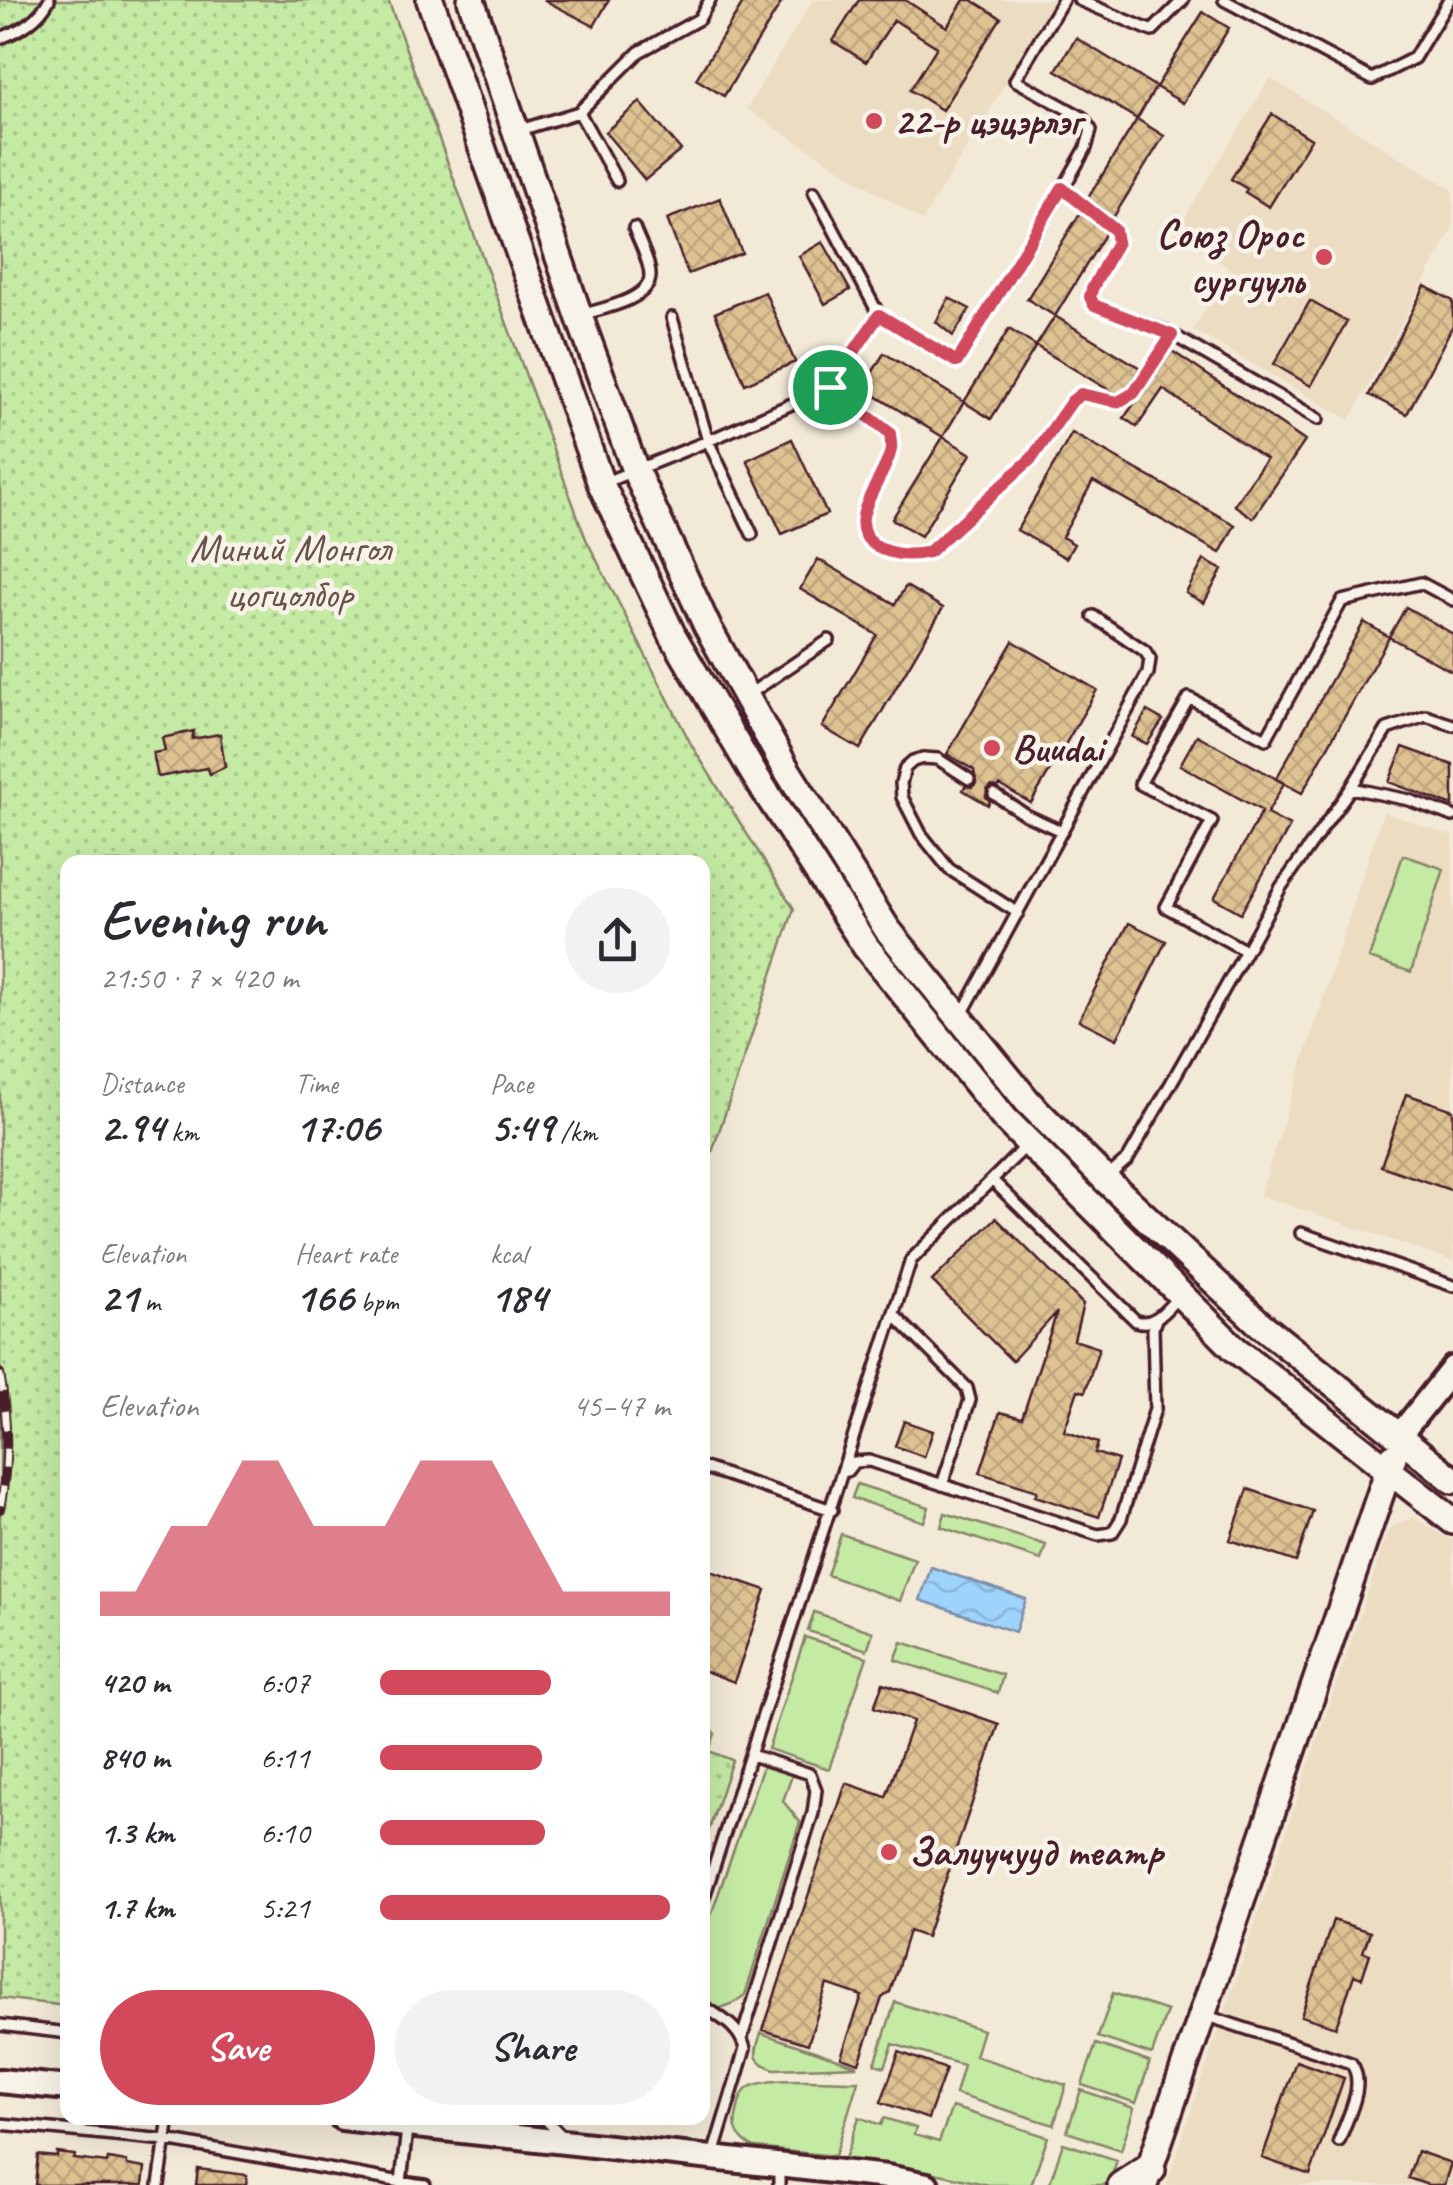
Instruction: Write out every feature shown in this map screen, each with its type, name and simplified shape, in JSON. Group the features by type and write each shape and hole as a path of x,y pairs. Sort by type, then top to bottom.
{"main road":[{"path":"430,0 601,484 672,636 754,774 866,946 1005,1119 1235,1349 1453,1521"},
{"path":"472,0 579,316 636,470 707,626 784,767 887,929 1028,1102 1105,1179 1260,1324 1453,1480"},
{"path":"1121,2185 1150,2178 1399,1436"}],"street":[{"path":"1399,1436 1453,1368"},
{"path":"0,2081 60,2087"},
{"path":"416,2125 712,2158 779,2175 888,2177 927,2185"}],"lane":[{"path":"0,38 25,26 48,0"},
{"path":"516,131 579,112 639,52 699,18 710,0"},
{"path":"814,192 879,315 957,362 1086,148 1091,130 1082,116 1016,80 1063,0"},
{"path":"1079,0 1152,31 1183,0"},
{"path":"1224,0 1372,79 1414,58 1448,0"},
{"path":"579,112 617,180"},
{"path":"1062,188 1115,230 1117,242 1092,289 1094,305 1172,335 1318,419"},
{"path":"579,316 638,296 648,287 650,274 634,228"},
{"path":"601,484 830,387 879,315"},
{"path":"672,318 708,441 752,534"},
{"path":"830,387 890,433 891,449 865,506 862,526 868,540 879,548 912,556 929,552 1032,458 1081,394 1118,402 1134,393 1172,335"},
{"path":"1246,951 1166,907 1212,821 1140,784 1189,698 1266,739 1342,601 1421,583 1453,600"},
{"path":"960,1018 1150,668 1145,651 1093,616"},
{"path":"746,697 830,640"},
{"path":"1105,1179 1128,1159 1281,887 1351,788 1387,728 1426,716 1453,724"},
{"path":"969,780 938,759 913,760 902,775 902,797 921,834 949,869 1018,913"},
{"path":"1351,788 1409,800 1453,816"},
{"path":"994,794 1061,831"},
{"path":"710,1879 912,1260 1028,1144"},
{"path":"992,1180 1132,1317 1147,1323 1156,1319 1180,1295"},
{"path":"1301,1233 1453,1286"},
{"path":"894,1314 970,1394 942,1485"},
{"path":"842,1477 861,1460 1098,1535 1112,1533 1120,1519 1155,1408 1156,1319"},
{"path":"710,1471 832,1510"},
{"path":"742,2036 813,1813 816,1790 810,1774 751,1755"},
{"path":"710,2011 735,2028 745,2049 712,2158"},
{"path":"1202,2014 1351,2063 1359,2081 1340,2141"},
{"path":"0,2025 60,2032"},
{"path":"0,2124 166,2140 401,2184 425,2185"},
{"path":"160,2185 169,2125"},
{"path":"401,2184 407,2125"},
{"path":"551,2125 568,2142"}],"shaded area":[{"name":"22-р цэцэрлэг","path":"813,0 1056,0 922,221 746,109"},
{"name":"Союз Орос сургууль","path":"1270,78 1453,190 1453,227 1350,420 1193,330 1231,269 1175,233"},
{"path":"1383,812 1453,836 1453,1261 1260,1195"},
{"path":"1413,1517 1453,1541 1453,2185 1166,2185 1389,1529"}],"green space":[{"name":"Миний Монгол цогцолбор","path":"0,0 388,0 586,539 692,746 794,909 710,1158 710,855 60,855 60,2005 0,1998"},
{"path":"1403,855 1444,869 1411,972 1369,958"},
{"path":"857,1484 929,1507 924,1522 852,1498"},
{"path":"945,1513 1046,1545 1041,1560 941,1527"},
{"path":"841,1534 915,1559 900,1601 827,1575"},
{"path":"814,1612 873,1632 867,1650 808,1631"},
{"path":"805,1637 867,1657 829,1769 768,1749"},
{"path":"902,1642 1003,1675 998,1693 895,1660"},
{"path":"710,1751 732,1760 710,1827"},
{"path":"764,1763 793,1773 783,1801 800,1822 745,1995 718,2009 710,2005 710,1918"},
{"path":"1113,1993 1167,2011 1152,2055 1098,2037"},
{"path":"895,2002 983,2030 975,2056 1066,2085 1054,2125 955,2094 963,2065 893,2044 885,2067 875,2064"},
{"path":"761,2033 858,2066 774,2069 756,2056"},
{"path":"1096,2044 1150,2062 1136,2103 1082,2085"},
{"path":"858,2081 835,2156 754,2148 737,2132 735,2122 741,2097 756,2084"},
{"path":"1081,2090 1134,2108 1121,2150 1067,2132"},
{"path":"952,2107 1048,2137 1031,2185 989,2185 845,2159 859,2117 881,2125 884,2118 916,2128 914,2135 939,2142"},
{"path":"1063,2143 1117,2160 1109,2185 1049,2185"}],"water":[{"path":"931,1567 1026,1599 1015,1632 920,1600"}],"building":[{"path":"544,0 609,0 594,26"},
{"path":"745,0 783,0 724,96 696,79"},
{"path":"859,0 905,0 947,27 964,0 972,0 1001,18 942,110 910,90 937,47 894,20 866,62 833,41"},
{"path":"1203,12 1229,28 1183,103 1156,87"},
{"path":"1076,38 1156,87 1137,119 1056,70"},
{"path":"640,102 681,150 645,180 605,132"},
{"path":"1272,114 1311,139 1269,207 1231,179"},
{"path":"1137,119 1164,136 1113,218 1088,198"},
{"path":"720,198 742,253 688,274 667,219"},
{"path":"1080,213 1105,232 1055,316 1027,299"},
{"path":"823,242 850,290 825,304 799,256"},
{"path":"1425,286 1453,301 1453,325 1407,414 1369,395"},
{"path":"765,292 795,362 745,384 715,313"},
{"path":"949,298 970,309 953,336 936,322"},
{"path":"1310,301 1347,322 1311,386 1274,364"},
{"path":"1055,316 1140,368 1128,387 1112,392 1036,346"},
{"path":"1009,329 1036,346 991,419 964,402"},
{"path":"1172,351 1305,441 1253,518 1234,505 1266,459 1163,389 1137,427 1124,418"},
{"path":"884,353 964,402 943,437 863,388"},
{"path":"1072,433 1235,525 1220,553 1093,481 1062,537 1074,544 1066,558 1017,530"},
{"path":"943,437 971,454 921,536 892,519"},
{"path":"792,439 827,514 782,534 747,460"},
{"path":"818,559 895,604 906,586 943,608 860,749 822,727 877,635 800,589"},
{"path":"1204,560 1222,570 1204,603 1186,593"},
{"path":"1406,607 1453,634 1453,672 1389,637"},
{"path":"1364,622 1389,637 1302,793 1276,779"},
{"path":"1013,641 1097,690 1031,803 1000,785 987,790 988,805 963,790 976,783 974,770 947,754"},
{"path":"1147,711 1163,720 1147,744 1132,737"},
{"path":"194,731 192,739 220,734 225,767 210,774 207,768 158,777 153,753 165,751 162,738"},
{"path":"1197,735 1284,783 1267,814 1290,826 1241,913 1214,898 1262,811 1180,765"},
{"path":"1403,747 1453,765 1453,806 1389,782"},
{"path":"1129,923 1166,941 1117,1039 1079,1020"},
{"path":"1406,1094 1453,1110 1453,1191 1381,1166"},
{"path":"996,1218 1083,1304 1074,1340 1099,1348 1085,1392 1078,1390 1064,1431 1098,1443 1095,1453 1118,1460 1099,1517 980,1473 1000,1412 1022,1418 1057,1312 1012,1361 932,1281"},
{"path":"904,1421 933,1431 924,1457 895,1446"},
{"path":"1248,1489 1313,1511 1296,1562 1230,1540"},
{"path":"710,1571 766,1590 734,1682 710,1673"},
{"name":"Залуучууд театр","path":"883,1683 999,1724 926,1937 909,1931 890,1992 882,1998 859,2063 841,2057 862,1996 827,1984 808,2044 763,2030 846,1783 886,1797 913,1721 874,1707"},
{"path":"1333,1920 1370,1932 1363,1952 1370,1954 1362,1978 1354,1975 1336,2027 1301,2016"},
{"path":"899,2052 946,2069 928,2119 881,2102"},
{"path":"1296,2061 1344,2078 1310,2175 1262,2158"},
{"path":"1417,2151 1451,2163 1444,2185 1428,2185 1408,2178"},
{"path":"57,2153 75,2155 74,2159 107,2163 108,2159 145,2168 143,2185 35,2185 38,2155 57,2157"},
{"path":"198,2169 247,2175 246,2185 196,2185"}],"railway":[{"path":"0,1373 6,1441 0,1509"}],"place":[{"name":"22-р цэцэрлэг","path":"874,121"},
{"name":"Союз Орос сургууль","path":"1324,257"},
{"name":"Buudai","path":"992,748"},
{"name":"Залуучууд театр","path":"889,1852"}],"route":[{"path":"1062,188 1115,230 1117,242 1092,289 1094,305 1172,335 1134,393 1118,402 1081,394 1032,458 929,552 912,556 879,548 868,540 862,526 865,506 891,449 890,433 830,387 879,315 957,362 1062,188"}]}
